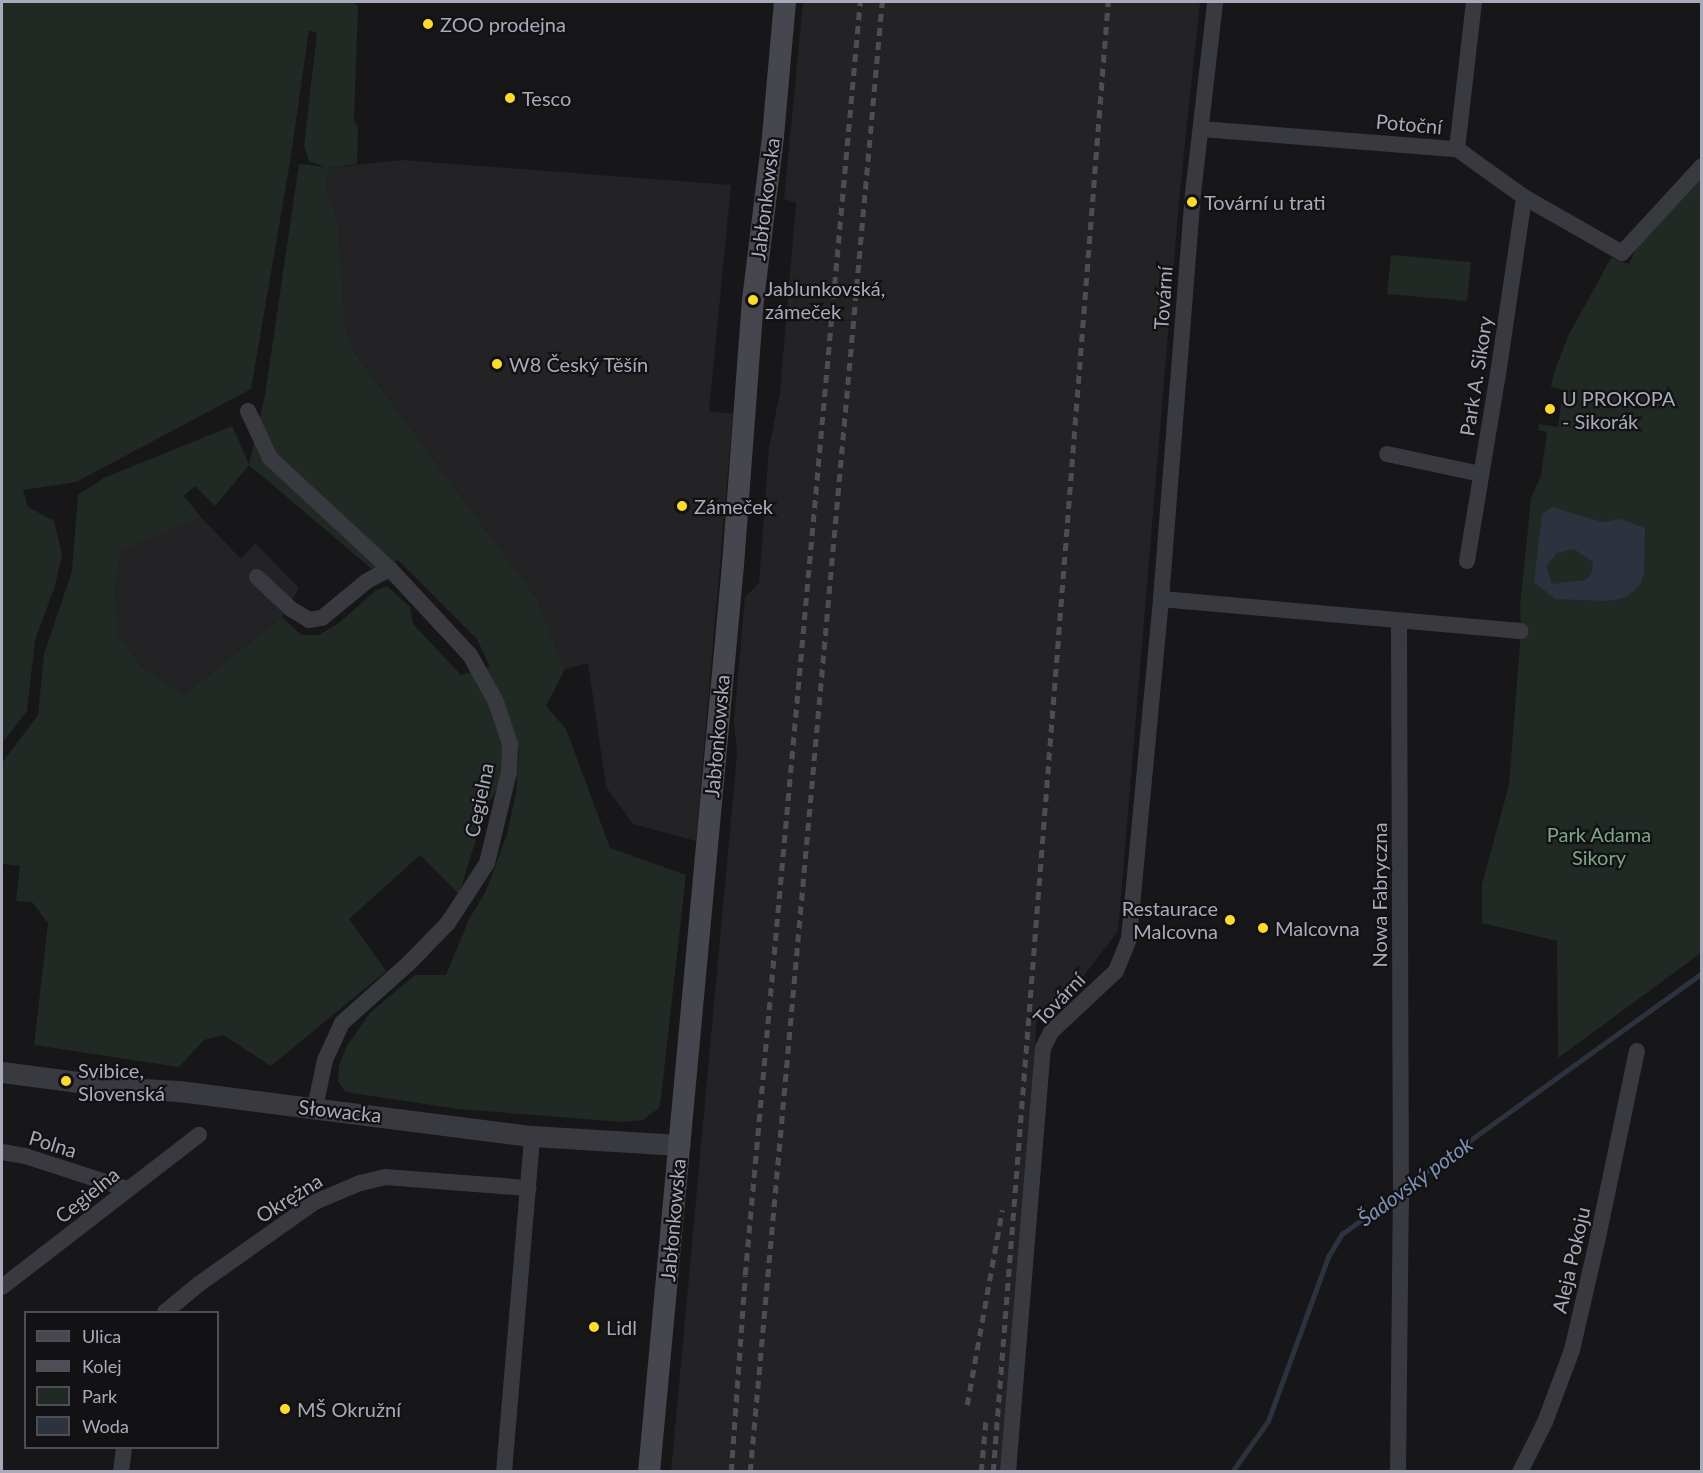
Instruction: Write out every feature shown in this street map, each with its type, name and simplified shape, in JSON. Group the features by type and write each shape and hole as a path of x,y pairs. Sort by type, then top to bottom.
{"main road":[{"name":"Jabłonkowska","path":"649,1472 733,565 753,300 773,136 785,2"}],"street":[{"name":"Tovární","path":"1008,1472 1043,1048 1051,1032 1116,971 1129,938 1161,599 1191,202 1215,2"},
{"path":"1457,149 1473,2"},
{"name":"Potoční","path":"1201,129 1457,149 1524,197 1622,252 1701,166"},
{"name":"Park A. Sikory","path":"1467,561 1524,197"},
{"name":"Cegielna","path":"248,411 270,458 390,568 470,655 496,702 510,744 509,772 487,863 448,922 409,963 342,1023 326,1060 315,1108"},
{"path":"1387,454 1481,474"},
{"path":"257,577 291,609 309,620 322,618 367,581 390,568"},
{"path":"1161,599 1521,630"},
{"name":"Nowa Fabryczna","path":"1398,1472 1401,1206 1399,621"},
{"name":"Aleja Pokoju","path":"1520,1472 1529,1464 1572,1350 1600,1231 1637,1051"},
{"name":"Słowacka","path":"2,1072 532,1136 680,1145"},
{"name":"Cegielna","path":"2,1287 83,1227 127,1189 199,1134"},
{"path":"504,1472 532,1136"},
{"name":"Polna","path":"2,1152 26,1156 127,1189"},
{"name":"Okrężna","path":"166,1311 199,1284 315,1202 360,1183 385,1177 529,1188"},
{"path":"121,1472 124,1449"}],"shaded area":[{"path":"803,2 1200,2 1180,191 1118,931 1070,994 1037,1018 1002,1471 671,1472 737,754 734,721 745,597 759,583 769,448 780,392 796,203 784,199"},
{"path":"401,160 731,185 709,411 733,414 696,841 633,824 606,787 588,663 565,669 536,597 354,352 346,333 338,226 327,186 329,168"},
{"path":"201,517 241,559 255,543 299,588 282,617 184,695 141,666 118,635 115,588 121,551"}],"green space":[{"path":"2,2 354,2 358,7 354,120 358,129 357,164 329,168 327,186 338,226 346,333 354,352 536,597 565,669 546,706 566,729 610,848 686,875 659,1108 643,1120 622,1122 458,1109 345,1092 338,1081 339,1065 347,1046 370,1013 415,975 446,975 469,919 486,891 507,834 516,793 519,749 485,810 459,894 420,855 349,919 386,971 271,1066 223,1035 204,1040 179,1067 34,1045 48,923 32,902 16,901 20,866 2,864 2,763 38,715 44,654 72,571 78,495 104,478 232,426 249,464 265,395 299,164 325,167 309,161 304,146 317,33 309,30 290,162 251,389 76,482 23,490 28,507 54,521 62,555 55,586 35,640 27,711 2,743","holes":["249,465 373,570 398,560 477,639 490,667 461,675 413,624 410,607 387,586 375,591 339,623 319,635 301,635 282,617 184,695 141,666 118,635 115,588 121,551 201,517 184,496 195,486 215,506"]},
{"name":"Park Adama Sikory","path":"1701,176 1701,953 1558,1058 1557,941 1482,923 1482,884 1509,785 1521,631 1520,606 1531,498 1541,476 1547,432 1538,430 1539,424 1558,427 1563,390 1551,387 1554,373 1568,336 1611,258 1629,264 1640,240"},
{"path":"1391,255 1471,262 1467,301 1387,294"}],"water":[{"path":"1552,507 1602,522 1620,519 1645,528 1644,573 1641,583 1624,598 1606,601 1555,599 1534,582 1542,514","holes":["1574,549 1593,562 1591,575 1585,580 1552,584 1546,566 1557,553"]}],"waterway":[{"name":"Šadovský potok","path":"1404,1188 1702,973"},
{"name":"Šadovský potok","path":"1232,1472 1268,1421 1328,1257 1342,1234 1398,1193"}],"railway":[{"path":"731,1472 745,1275 860,2"},
{"path":"750,1472 882,2"},
{"path":"993,1472 1108,2"},
{"path":"967,1405 1002,1210"},
{"path":"981,1472 986,1417"}],"place":[{"name":"ZOO prodejna","path":"428,24"},
{"name":"Tesco","path":"510,98"},
{"name":"Tovární u trati","path":"1192,202"},
{"name":"Jablunkovská, zámeček","path":"753,300"},
{"name":"W8 Český Těšín","path":"497,364"},
{"name":"U PROKOPA - Sikorák","path":"1550,409"},
{"name":"Zámeček","path":"682,506"},
{"name":"Restaurace Malcovna","path":"1230,920"},
{"name":"Malcovna","path":"1263,928"},
{"name":"Svibice, Slovenská","path":"66,1081"},
{"name":"Lidl","path":"594,1327"},
{"name":"MŠ Okružní","path":"285,1409"}]}
